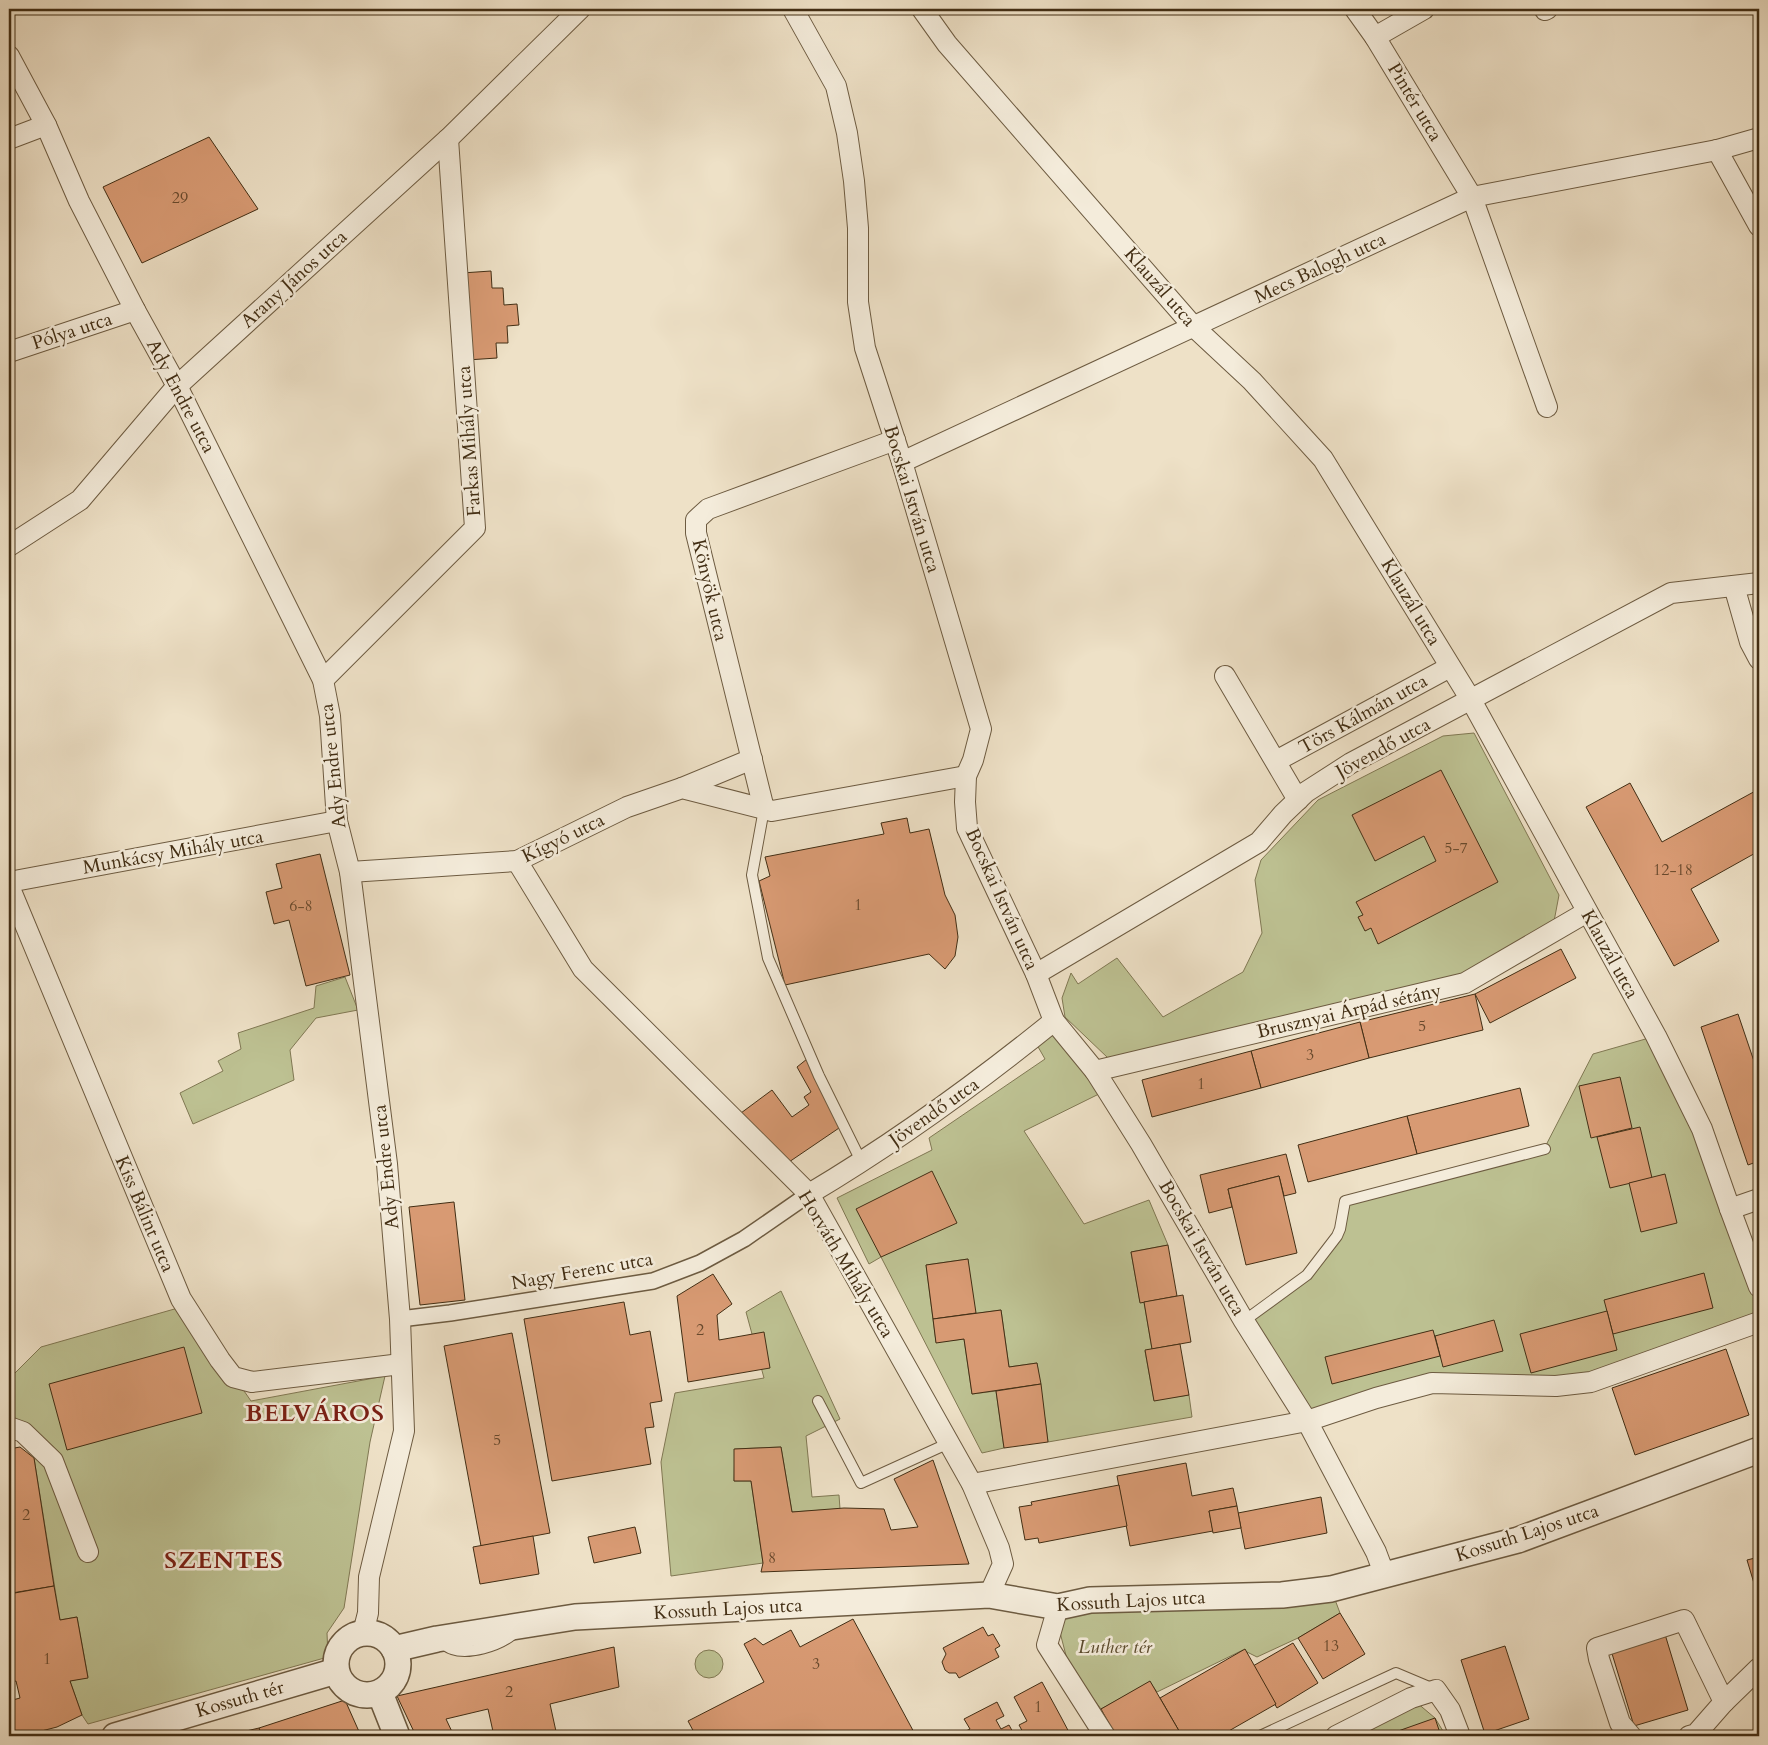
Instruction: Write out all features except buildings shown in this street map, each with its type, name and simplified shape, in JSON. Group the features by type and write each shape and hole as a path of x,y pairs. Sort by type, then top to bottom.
{"street":[{"name":"Arany János utca","path":"9,546 80,500 177,386 448,139 580,9"},
{"name":"Bocskai István utca","path":"793,9 836,86 847,133 854,181 858,228 858,302 865,348 902,462 981,729 973,760 966,776 967,828 1036,974 1054,1021 1095,1071 1141,1144 1244,1321 1307,1422 1376,1552 1385,1576"},
{"name":"Klauzál utca","path":"922,9 947,44 1193,326 1252,381 1323,460 1471,700 1656,1036 1702,1129 1759,1287"},
{"name":"Pintér utca","path":"1355,9 1375,37 1472,197 1547,407"},
{"path":"1375,37 1424,9"},
{"name":"Ady Endre utca","path":"9,56 46,125 79,201 135,310 177,386 323,680 330,716 337,821 350,872 388,1164 400,1319 404,1431 369,1577 368,1613 363,1633"},
{"path":"9,139 46,125"},
{"name":"Mecs Balogh utca","path":"902,462 1472,197 1717,150 1759,138"},
{"name":"Farkas Mihály utca","path":"323,680 475,528 448,139"},
{"path":"1717,150 1759,226"},
{"name":"Pólya utca","path":"9,352 135,310"},
{"name":"Könyök utca","path":"764,809 696,533 696,520 708,509 895,440"},
{"name":"Jövendő utca","path":"1036,974 1259,842 1306,792 1351,763 1671,593 1759,583"},
{"path":"1734,586 1750,642 1759,659"},
{"name":"Törs Kálmán utca","path":"1276,762 1450,667"},
{"name":"Törs Kálmán utca","path":"1225,676 1298,800"},
{"name":"Kígyó utca","path":"350,872 517,861 627,807 682,788 752,759"},
{"path":"682,788 772,812 966,776"},
{"name":"Munkácsy Mihály utca","path":"9,884 337,821"},
{"name":"Horváth Mihály utca","path":"517,861 582,968 809,1194 972,1484 999,1548 1003,1564 989,1595"},
{"name":"Kiss Bálint utca","path":"9,884 180,1299 220,1360 234,1377 252,1382 401,1364"},
{"name":"Brusznyai Árpád sétány","path":"1095,1071 1464,983 1587,912"},
{"name":"Jövendő utca","path":"809,1194 862,1163 979,1081 1054,1021"},
{"name":"Nagy Ferenc utca","path":"400,1319 653,1281 700,1263 744,1240 809,1194"},
{"path":"1730,1209 1759,1198"},
{"path":"972,1484 1307,1422 1376,1398 1432,1383 1556,1386 1591,1382 1759,1322"},
{"path":"9,1427 23,1432 53,1461 88,1552"},
{"name":"Kossuth Lajos utca","path":"394,1649 437,1639 575,1617 989,1595 1058,1608 1090,1600 1282,1595 1331,1589 1518,1540 1759,1450"},
{"path":"1058,1608 1047,1645 1105,1736"},
{"path":"1631,1736 1620,1723 1597,1648 1684,1620 1724,1702"},
{"path":"372,1633 381,1636 394,1649 398,1659 396,1674 388,1687 380,1693 371,1696 361,1695 344,1687 339,1680 335,1662 341,1646 355,1635 372,1633"},
{"path":"1689,1736 1696,1734 1724,1702 1759,1668"},
{"name":"Kossuth tér","path":"115,1736 336,1671"},
{"path":"1336,1736 1411,1698 1436,1690 1450,1710 1460,1736"},
{"path":"380,1693 398,1736"}],"lane":[{"path":"764,809 752,876 768,958 819,1076 862,1163"},
{"path":"1244,1321 1307,1275 1337,1236 1345,1201 1544,1149"},
{"path":"818,1401 861,1483 949,1443"},
{"path":"1260,1736 1396,1673 1436,1690"}],"green space":[{"path":"1474,733 1559,895 1552,932 1465,983 1126,1064 1108,1058 1065,1017 1062,998 1071,973 1078,984 1117,958 1163,1017 1243,972 1262,933 1255,880 1261,860 1318,800 1443,736"},
{"path":"345,977 358,1010 316,1018 290,1050 294,1080 193,1124 180,1093 223,1071 218,1061 241,1049 238,1033 314,1008 316,986"},
{"path":"1054,1021 1107,1090 1024,1131 1084,1224 1149,1200 1168,1245 1131,1252 1140,1302 1144,1302 1152,1349 1145,1351 1154,1400 1189,1395 1192,1417 1048,1442 1037,1363 1009,1367 1001,1310 972,1314 968,1259 926,1265 936,1342 964,1339 972,1394 996,1391 1004,1448 982,1453 881,1257 869,1264 837,1198 932,1150 929,1138 1045,1059 1033,1038"},
{"path":"1656,1036 1759,1287 1759,1322 1591,1382 1432,1383 1307,1421 1244,1321 1307,1275 1337,1236 1345,1201 1544,1149 1593,1054"},
{"path":"781,1291 840,1419 806,1436 812,1497 839,1495 840,1509 792,1512 781,1447 735,1449 734,1481 751,1481 763,1563 671,1576 661,1462 675,1393 764,1378 746,1312"},
{"path":"185,1306 251,1401 385,1376 370,1442 344,1608 327,1633 328,1657 88,1724 82,1715 70,1681 88,1677 77,1617 60,1620 34,1458 9,1425 9,1379 41,1347"},
{"name":"Luther tér","path":"1331,1589 1340,1613 1298,1638 1257,1657 1243,1650 1157,1692 1150,1682 1101,1709 1069,1667 1056,1617 1090,1600"},
{"path":"709,1650 719,1654 723,1664 719,1674 709,1678 699,1674 695,1664 699,1654"},
{"path":"1416,1702 1435,1718 1446,1736 1353,1736"}],"district":[{"name":"BELVÁROS","path":"315,1413"},
{"name":"SZENTES","path":"224,1560"}]}
